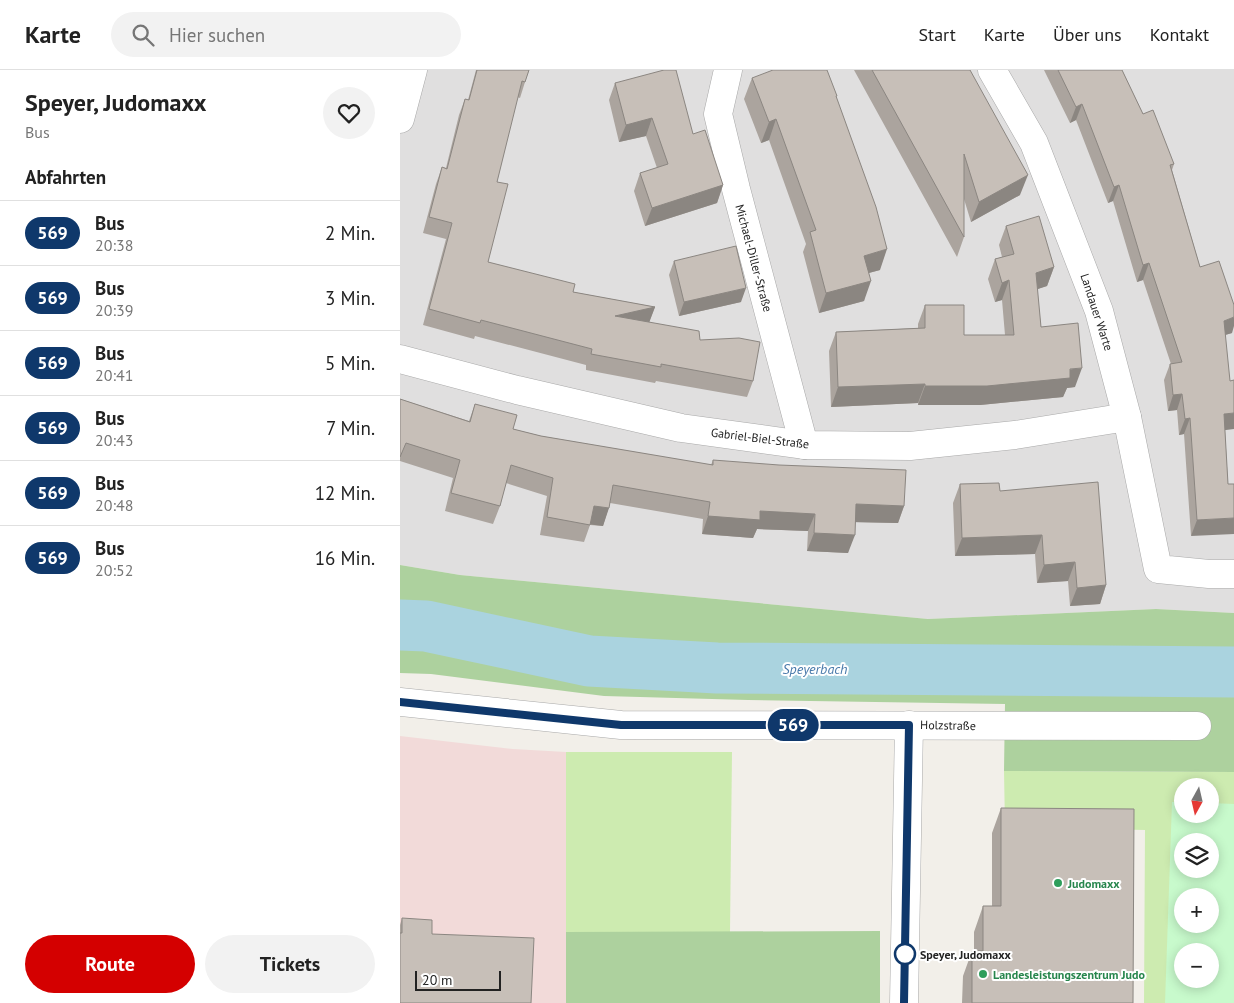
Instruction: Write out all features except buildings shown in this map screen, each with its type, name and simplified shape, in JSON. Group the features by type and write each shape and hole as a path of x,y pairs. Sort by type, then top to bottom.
{"street":[{"path":"400,119 413,70"},
{"name":"Michael-Diller-Straße","path":"728,70 718,114 804,445"},
{"name":"Landauer Warte","path":"992,70 1034,143 1099,311 1127,418 1158,569 1209,574 1234,574"},
{"name":"Gabriel-Biel-Straße","path":"400,359 517,390 681,428 804,445 910,446 1015,435 1127,418"},
{"name":"Holzstraße","path":"400,702 621,725 1197,726"},
{"path":"904,1003 909,725"}],"shaded area":[{"path":"400,70 1234,70 1234,613 1156,609 928,619 460,575 400,565"},
{"path":"400,736 513,749 566,752 566,1003 400,1003"}],"green space":[{"path":"400,565 460,575 928,619 1156,609 1234,613 1234,772 1004,771 1005,704 604,696 431,674 400,673"},
{"path":"566,752 732,752 730,932 566,932"},
{"path":"1004,771 1234,772 1234,1003 1144,1003 1145,830 1005,827"},
{"path":"1172,802 1174,802 1174,823 1219,823 1219,803 1234,804 1234,1003 1165,1003"},
{"path":"880,931 880,1003 566,1003 566,932"}],"waterway":[{"name":"Speyerbach","path":"400,625 426,626 589,661 717,668 1234,672"}],"bus line":[{"name":"569","path":"400,702 621,725 909,725 904,1003"}],"place":[{"name":"Judomaxx","path":"1058,883"},
{"name":"Speyer, Judomaxx","path":"905,954"},
{"name":"Landesleistungszentrum Judo","path":"983,974"}]}
